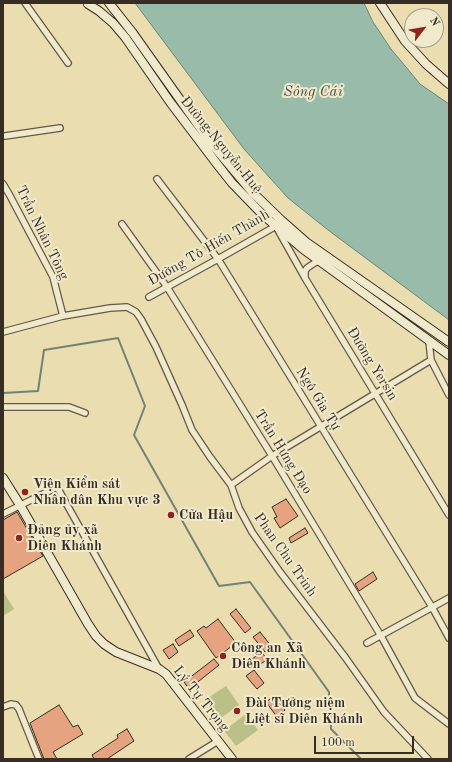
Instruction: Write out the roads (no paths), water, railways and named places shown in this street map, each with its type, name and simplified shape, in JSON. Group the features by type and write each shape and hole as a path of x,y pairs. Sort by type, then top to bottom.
{"main road":[{"path":"87,3 92,5 98,3"},
{"name":"Đường Nguyễn Huệ","path":"87,3 113,23 170,102 232,183 247,199 278,223 434,330 449,342"},
{"name":"Đường Nguyễn Huệ","path":"109,3 132,32 210,142 278,223 303,249 449,355"},
{"path":"380,3 405,41 426,64 449,84"},
{"path":"170,102 178,96"},
{"path":"429,341 434,330"},
{"name":"Lý Tự Trọng","path":"3,478 20,505 68,591 96,636 104,644 116,652 159,669 172,680 232,759"}],"street":[{"path":"25,3 68,63"},
{"path":"5,136 60,128"},
{"name":"Ngô Gia Tự","path":"157,179 218,259 432,607 449,638"},
{"name":"Trần Nhân Tông","path":"3,184 53,277 63,316"},
{"name":"Đường Tô Hiến Thành","path":"149,297 218,259 278,223"},
{"name":"Đường Yersin","path":"278,223 305,278 376,392 449,515"},
{"name":"Trần Hưng Đạo","path":"122,224 168,287 381,636 415,698 449,724"},
{"path":"305,278 305,271 307,268 316,262 321,262"},
{"name":"Phan Chu Trinh","path":"63,316 110,308 127,307 136,312 142,320 173,385 192,430 231,485 245,520 280,572 345,657 384,712 428,759"},
{"path":"3,332 63,316"},
{"path":"429,341 431,360 449,395"},
{"path":"231,485 272,456 431,360"},
{"path":"3,407 69,407 85,413"},
{"path":"3,514 57,487 159,669"},
{"path":"367,643 449,598"},
{"path":"3,707 11,704 16,705 19,709 39,759"},
{"path":"189,759 218,741"}],"water":[{"name":"Sông Cái","path":"135,3 364,3 373,22 391,49 420,84 449,104 449,320 328,230 288,198 244,149"}],"waterway":[{"path":"3,393 38,391 44,350 118,338 145,406 134,435 219,586 250,582 329,692 331,729 361,759"}],"place":[{"name":"Viện Kiểm sát Nhân dân Khu vực 3","path":"25,492"},
{"name":"Cửa Hậu","path":"171,515"},
{"name":"Đảng ủy xã Diên Khánh","path":"19,538"},
{"name":"Công an Xã Diên Khánh","path":"223,656"},
{"name":"Đài Tưởng niệm Liệt sĩ Diên Khánh","path":"237,711"}]}
